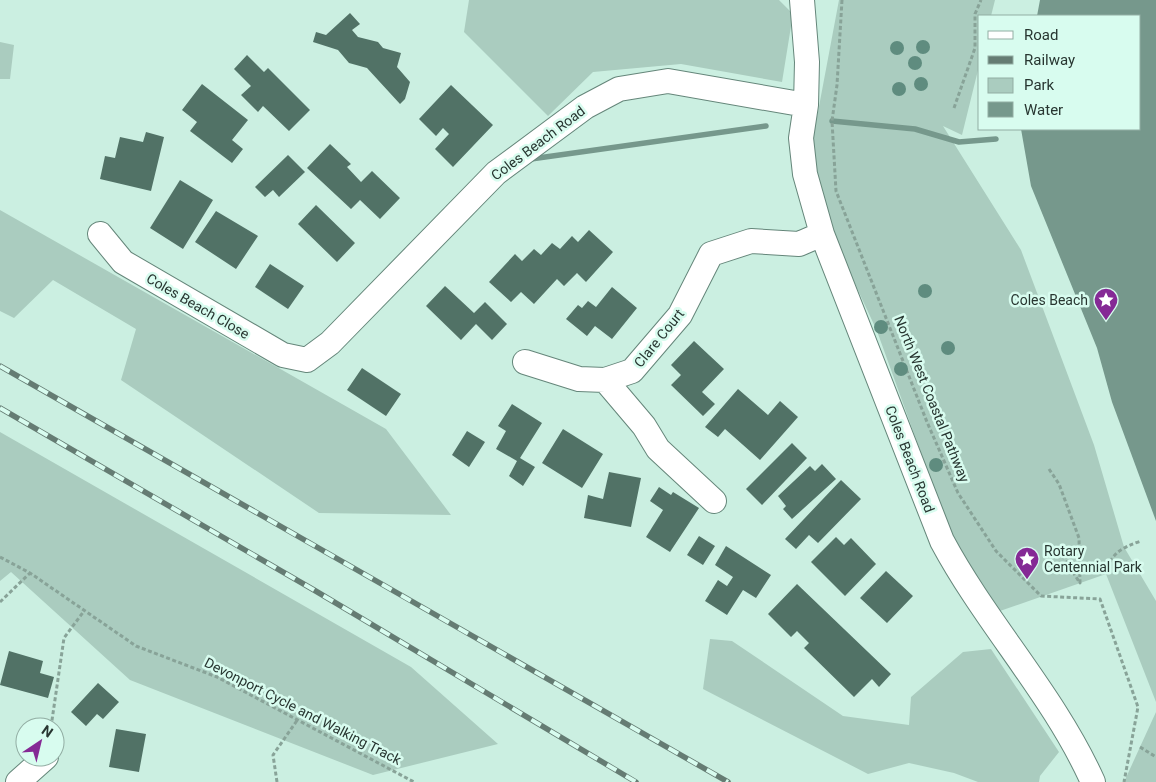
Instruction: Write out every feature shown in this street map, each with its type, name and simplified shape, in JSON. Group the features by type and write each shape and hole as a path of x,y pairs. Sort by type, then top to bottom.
{"street":[{"name":"Coles Beach Road","path":"802,0 807,62 806,105 801,138 805,174 822,234 942,542 963,580 1040,689 1078,748 1092,782"},
{"name":"Coles Beach Road","path":"307,360 330,343 496,173 585,107 619,89 668,81 806,105"},
{"name":"Coles Beach Close","path":"100,234 123,262 283,355 307,360"},
{"name":"Clare Court","path":"524,362 579,379 604,380 632,371 680,315 711,254 751,241 799,244 822,234"},
{"path":"604,380 644,426 658,449 714,501"},
{"path":"18,782 35,767"}],"path":[{"name":"North West Coastal Pathway","path":"842,0 837,86 832,121 836,191 927,422 958,493 996,551 1041,596 1100,599 1138,707 1124,782"},
{"path":"954,108 975,48 975,14 981,0"},
{"path":"1049,469 1062,492 1079,538 1080,583 1056,546"},
{"path":"1106,574 1108,564 1114,554 1124,547 1141,541"},
{"name":"Devonport Cycle and Walking Track","path":"0,557 30,573 136,646 217,677 414,782"},
{"path":"0,602 30,573"},
{"path":"52,717 64,638 84,612"},
{"path":"277,782 273,755 298,719"},
{"path":"1140,747 1156,757"}],"green space":[{"path":"469,0 779,0 793,14 782,82 681,64 593,72 548,116 464,32"},
{"path":"839,0 995,0 991,15 978,15 978,70 962,135 943,126 1021,250 1094,445 1124,547 1156,601 1156,702 1106,574 997,612 949,531 877,331 835,241 819,197 811,149"},
{"path":"0,42 14,45 10,79 0,79"},
{"path":"0,210 386,429 451,515 319,513 121,380 136,329 53,280 14,318 0,311"},
{"path":"0,432 411,667 498,744 373,775 130,680 11,572 0,581"},
{"path":"710,639 732,641 843,716 909,725 911,697 963,652 991,649 1059,752 1040,776 1039,782 978,782 954,773 909,763 868,774 703,689"},
{"path":"1156,712 1156,782 1124,782"}],"water":[{"path":"1040,0 1156,0 1156,521 1112,402 1097,348 1031,186 1021,130 1141,130 1141,15 1037,15"}],"building":[{"path":"350,13 360,24 352,30 358,37 378,42 383,48 401,53 397,67 410,82 405,99 400,104 367,68 349,63 338,50 313,42 316,32 326,35"},
{"path":"247,55 264,72 268,68 310,110 289,131 263,106 258,112 241,95 251,86 234,69"},
{"path":"202,84 248,120 232,140 243,149 232,163 190,131 197,122 182,110"},
{"path":"451,85 493,125 453,167 435,149 449,134 443,128 436,136 419,119"},
{"path":"146,132 164,137 151,191 100,179 105,156 115,158 120,137 143,142"},
{"path":"330,144 351,164 347,167 361,182 372,171 400,198 380,219 360,200 351,209 307,168"},
{"path":"288,155 305,172 279,197 273,190 265,197 255,187"},
{"path":"180,180 213,200 183,249 150,228"},
{"path":"316,205 355,243 337,262 298,224"},
{"path":"216,211 258,236 236,269 195,242"},
{"path":"589,230 613,252 586,282 577,273 564,286 557,279 534,304 521,292 511,302 489,282 515,254 522,261 534,249 541,255 552,243 560,249 572,236 578,242"},
{"path":"270,264 304,286 288,309 255,287"},
{"path":"445,286 474,313 485,302 507,324 492,340 476,324 461,340 426,306"},
{"path":"612,287 637,308 612,339 595,326 587,336 566,319 578,305 582,308 588,301 596,307"},
{"path":"694,341 724,369 702,392 715,404 703,416 671,385 681,375 671,365"},
{"path":"362,368 401,394 386,416 347,390"},
{"path":"738,389 768,415 780,401 798,417 760,460 725,429 718,437 705,427"},
{"path":"512,404 542,423 520,458 535,467 523,486 509,476 517,461 496,449 506,431 498,426"},
{"path":"563,429 603,454 582,488 542,463"},
{"path":"467,431 485,442 469,467 452,455"},
{"path":"792,443 807,458 762,505 746,489"},
{"path":"822,464 836,479 792,519 783,509 786,506 778,496 810,466 815,471"},
{"path":"609,472 641,478 631,527 584,518 588,495 603,499"},
{"path":"841,480 861,499 818,543 809,535 796,549 785,539"},
{"path":"659,487 671,495 673,492 699,508 670,552 646,537 663,510 650,501"},
{"path":"699,536 715,546 703,565 687,555"},
{"path":"836,537 844,545 851,538 876,564 845,596 811,562"},
{"path":"726,546 771,575 756,598 743,590 727,615 705,601 718,580 727,586 733,577 715,565"},
{"path":"886,571 913,596 887,623 860,598"},
{"path":"797,584 891,674 879,687 872,679 854,697 804,648 809,643 797,631 791,637 768,614"},
{"path":"9,651 43,661 40,673 54,677 48,698 0,685"},
{"path":"98,683 119,702 103,719 97,714 86,726 71,712"},
{"path":"116,729 146,734 139,772 109,767"}],"waterway":[{"path":"832,121 915,129 959,142 996,139"},
{"path":"531,159 766,126"}],"railway":[{"path":"0,366 728,782"},
{"path":"0,408 314,590 636,782"}],"place":[{"name":"Coles Beach","path":"1106,321"},
{"name":"Rotary Centennial Park","path":"1027,580"}]}
